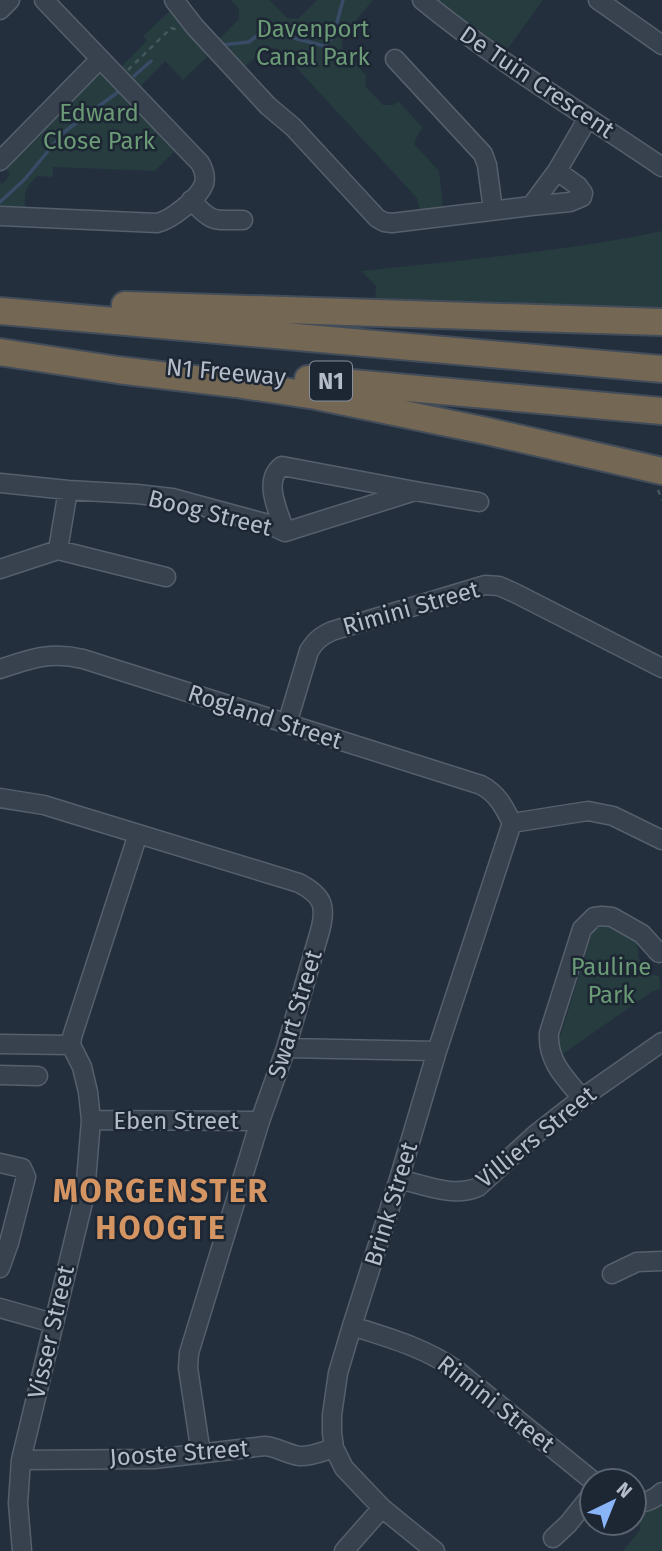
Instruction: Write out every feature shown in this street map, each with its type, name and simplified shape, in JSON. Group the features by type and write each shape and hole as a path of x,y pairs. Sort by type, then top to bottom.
{"highway":[{"path":"0,303 662,322"},
{"name":"N1 Freeway","path":"0,311 662,369"},
{"path":"0,352 316,396 662,471"},
{"name":"N1 Freeway","path":"0,352 662,411"}],"street":[{"path":"0,10 10,0"},
{"path":"0,216 157,223 171,218 203,186 203,167 44,0"},
{"path":"174,0 268,106 293,127 380,220 392,223 574,201 582,197 583,193 578,186 557,171"},
{"name":"De Tuin Crescent","path":"422,0 497,57 588,118 659,160"},
{"path":"598,0 662,45"},
{"path":"0,161 100,59"},
{"path":"396,59 483,154 493,210"},
{"path":"531,206 557,171 588,118"},
{"path":"191,200 208,217 216,220 243,220"},
{"path":"285,532 272,488 274,475 282,466 479,502"},
{"name":"Boog Street","path":"0,483 172,498 268,524 285,532 415,491"},
{"path":"58,550 68,490"},
{"path":"0,569 58,550 166,577"},
{"name":"Rimini Street","path":"287,724 309,652 322,635 485,585 499,586 515,593 662,668"},
{"name":"Rogland Street","path":"0,669 37,657 73,656 481,785 500,800 512,823"},
{"name":"Swart Street","path":"0,798 44,805 299,883 311,889 323,907 323,919 286,1048 260,1121 189,1353 188,1367 201,1454"},
{"path":"512,823 588,811 614,816 662,840"},
{"name":"Brink Street","path":"334,1448 334,1392 352,1326 400,1179 437,1051 512,823"},
{"path":"0,1044 71,1045 138,834"},
{"path":"582,1098 560,1071 548,1046 549,1034 582,929 594,917 611,917 642,934 659,953"},
{"name":"Villiers Street","path":"400,1179 455,1192 468,1192 478,1187 536,1134 662,1042"},
{"name":"Visser Street","path":"22,1551 18,1503 21,1460 85,1194 91,1120 82,1067 71,1045"},
{"path":"286,1048 437,1051"},
{"path":"0,1075 38,1076"},
{"name":"Eben Street","path":"91,1120 260,1121"},
{"path":"0,1163 22,1168 26,1174 7,1222 9,1243 0,1268"},
{"path":"612,1274 637,1262 662,1261"},
{"path":"0,1308 53,1322"},
{"name":"Rimini Street","path":"352,1326 425,1350 440,1358 578,1469"},
{"name":"Jooste Street","path":"21,1460 154,1459 265,1446 303,1456 334,1448"},
{"path":"334,1448 345,1468 382,1508 435,1551"},
{"path":"344,1551 382,1508"},
{"path":"552,1538 578,1512"}],"path":[{"path":"119,78 171,28 205,38"}],"green space":[{"name":"Davenport Canal Park","path":"231,0 269,0 287,18 298,19 317,0 373,0 342,37 343,51 366,75 365,86 383,105 393,105 398,101 423,128 414,144 439,171 443,208 420,211 417,198 279,49 267,47 246,66 237,62 216,42 239,19 239,9"},
{"path":"433,0 543,0 504,54"},
{"path":"173,8 211,53 183,80 165,61 140,87 121,67 147,41 143,36"},
{"name":"Edward Close Park","path":"99,73 103,73 178,148 155,171 53,167 53,177 37,176 27,188 25,211 0,210 0,181 2,184 10,175 5,167"},
{"path":"662,231 662,311 375,302 376,286 361,271 550,250"},
{"name":"Pauline Park","path":"602,924 637,941 643,972 659,976 661,989 653,991 560,1056 556,1050 592,933"},
{"path":"662,1502 662,1551 623,1551 634,1537 648,1537 648,1508"}],"waterway":[{"path":"221,45 249,42 272,29 324,46 333,37 343,0"},
{"path":"134,76 151,61"},
{"path":"0,202 24,180 64,132 118,92"}],"district":[{"name":"MORGENSTER HOOGTE","path":"161,1210"}]}
